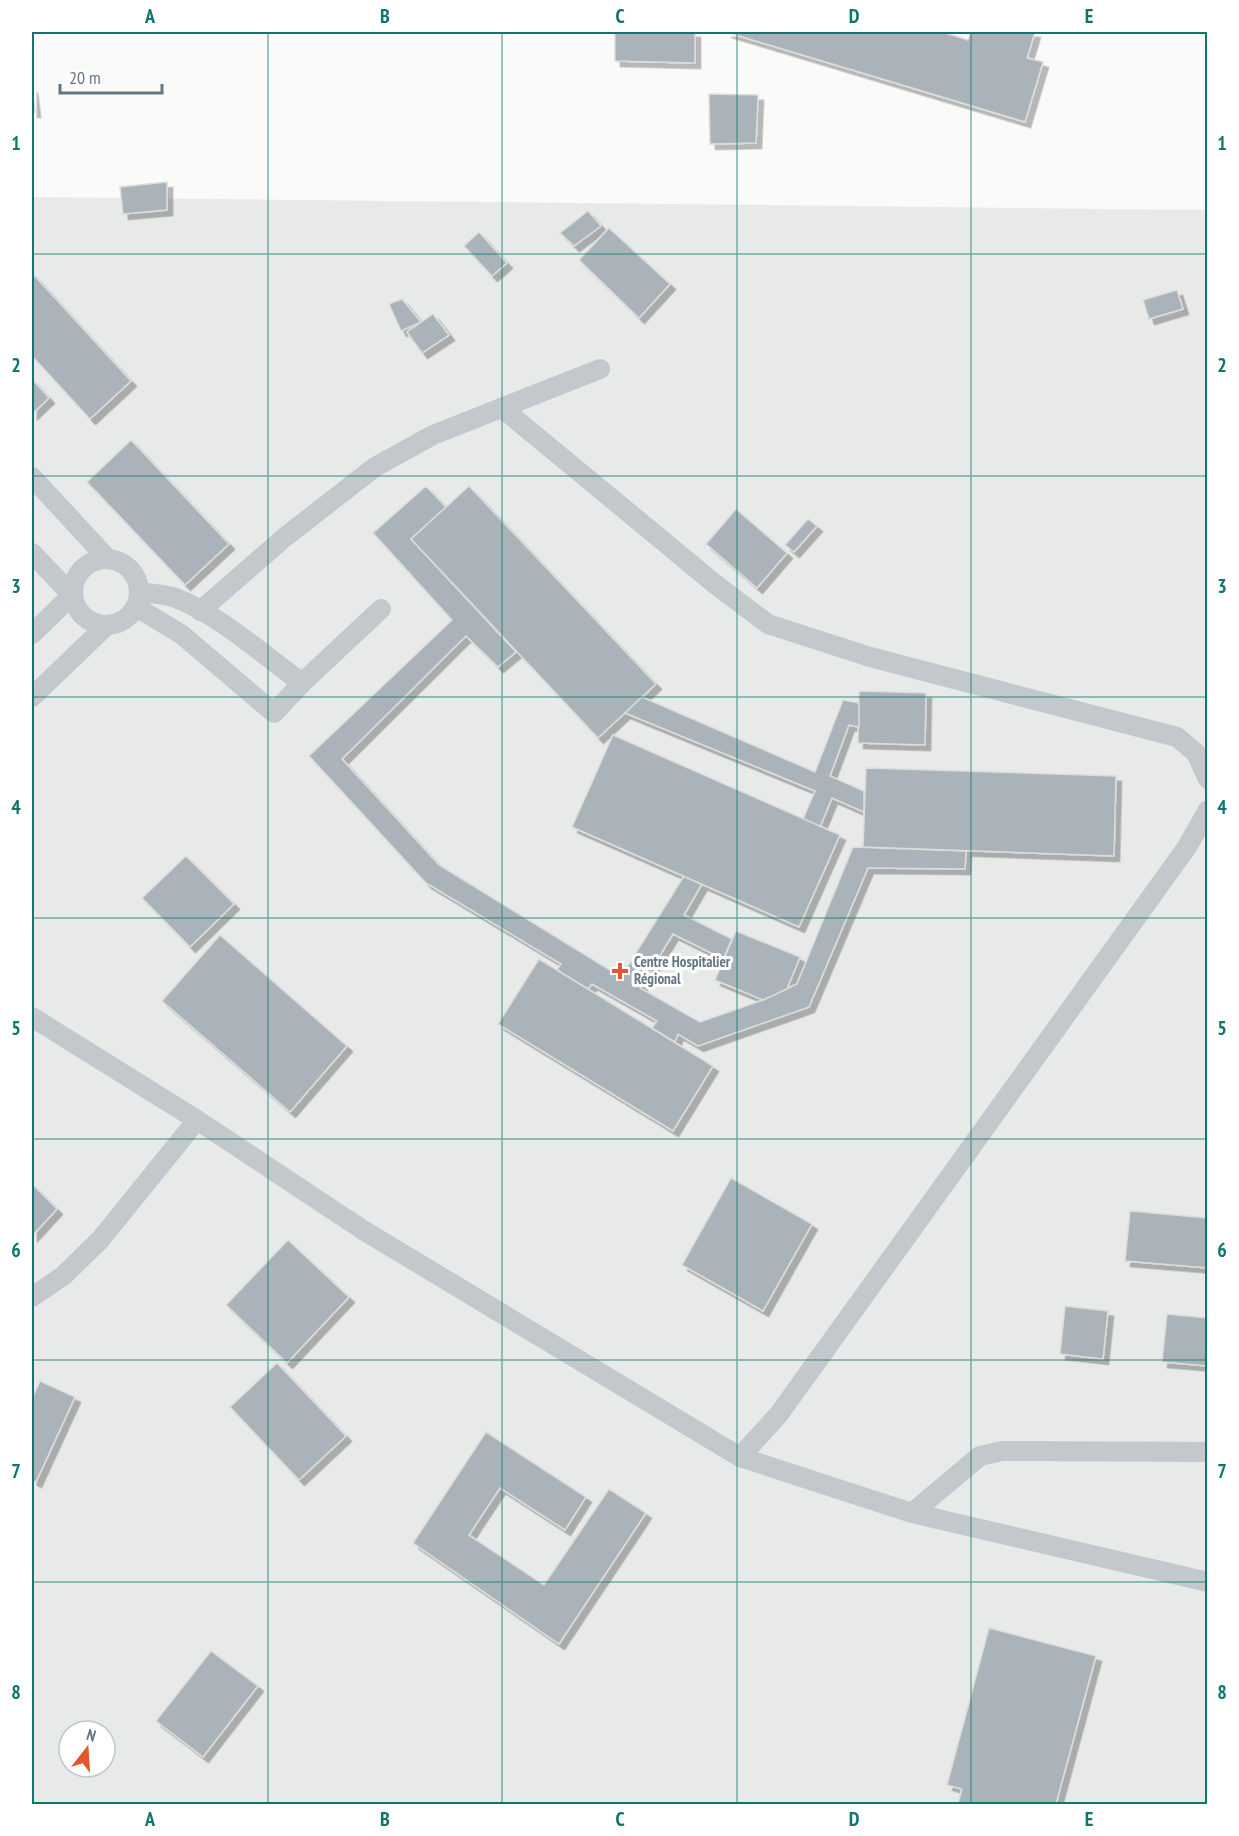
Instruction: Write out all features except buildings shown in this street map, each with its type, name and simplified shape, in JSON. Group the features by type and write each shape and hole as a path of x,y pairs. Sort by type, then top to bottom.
{"lane":[{"path":"200,611 285,537 375,467 433,435 600,369"},
{"path":"502,408 714,585 768,624 870,657 1177,737 1196,753 1208,779"},
{"path":"32,477 107,558 123,564 135,576 138,600 124,621 107,626 91,623 77,611 72,595 32,553"},
{"path":"32,634 72,595 75,576 89,563 107,558"},
{"path":"138,600 175,597 220,622 302,683"},
{"path":"138,600 274,713 302,683 381,609"},
{"path":"32,697 107,626"},
{"path":"740,1457 793,1395 1187,847 1208,810"},
{"path":"32,1017 196,1120 363,1230 740,1457 912,1514 1208,1582"},
{"path":"32,1297 63,1276 100,1240 196,1120"},
{"path":"912,1514 980,1456 1002,1451 1208,1452"}],"shaded area":[{"name":"Centre Hospitalier Régional","path":"32,197 1207,210 1207,1804 32,1804"}],"place":[{"name":"Centre Hospitalier Régional","path":"620,971"}]}
